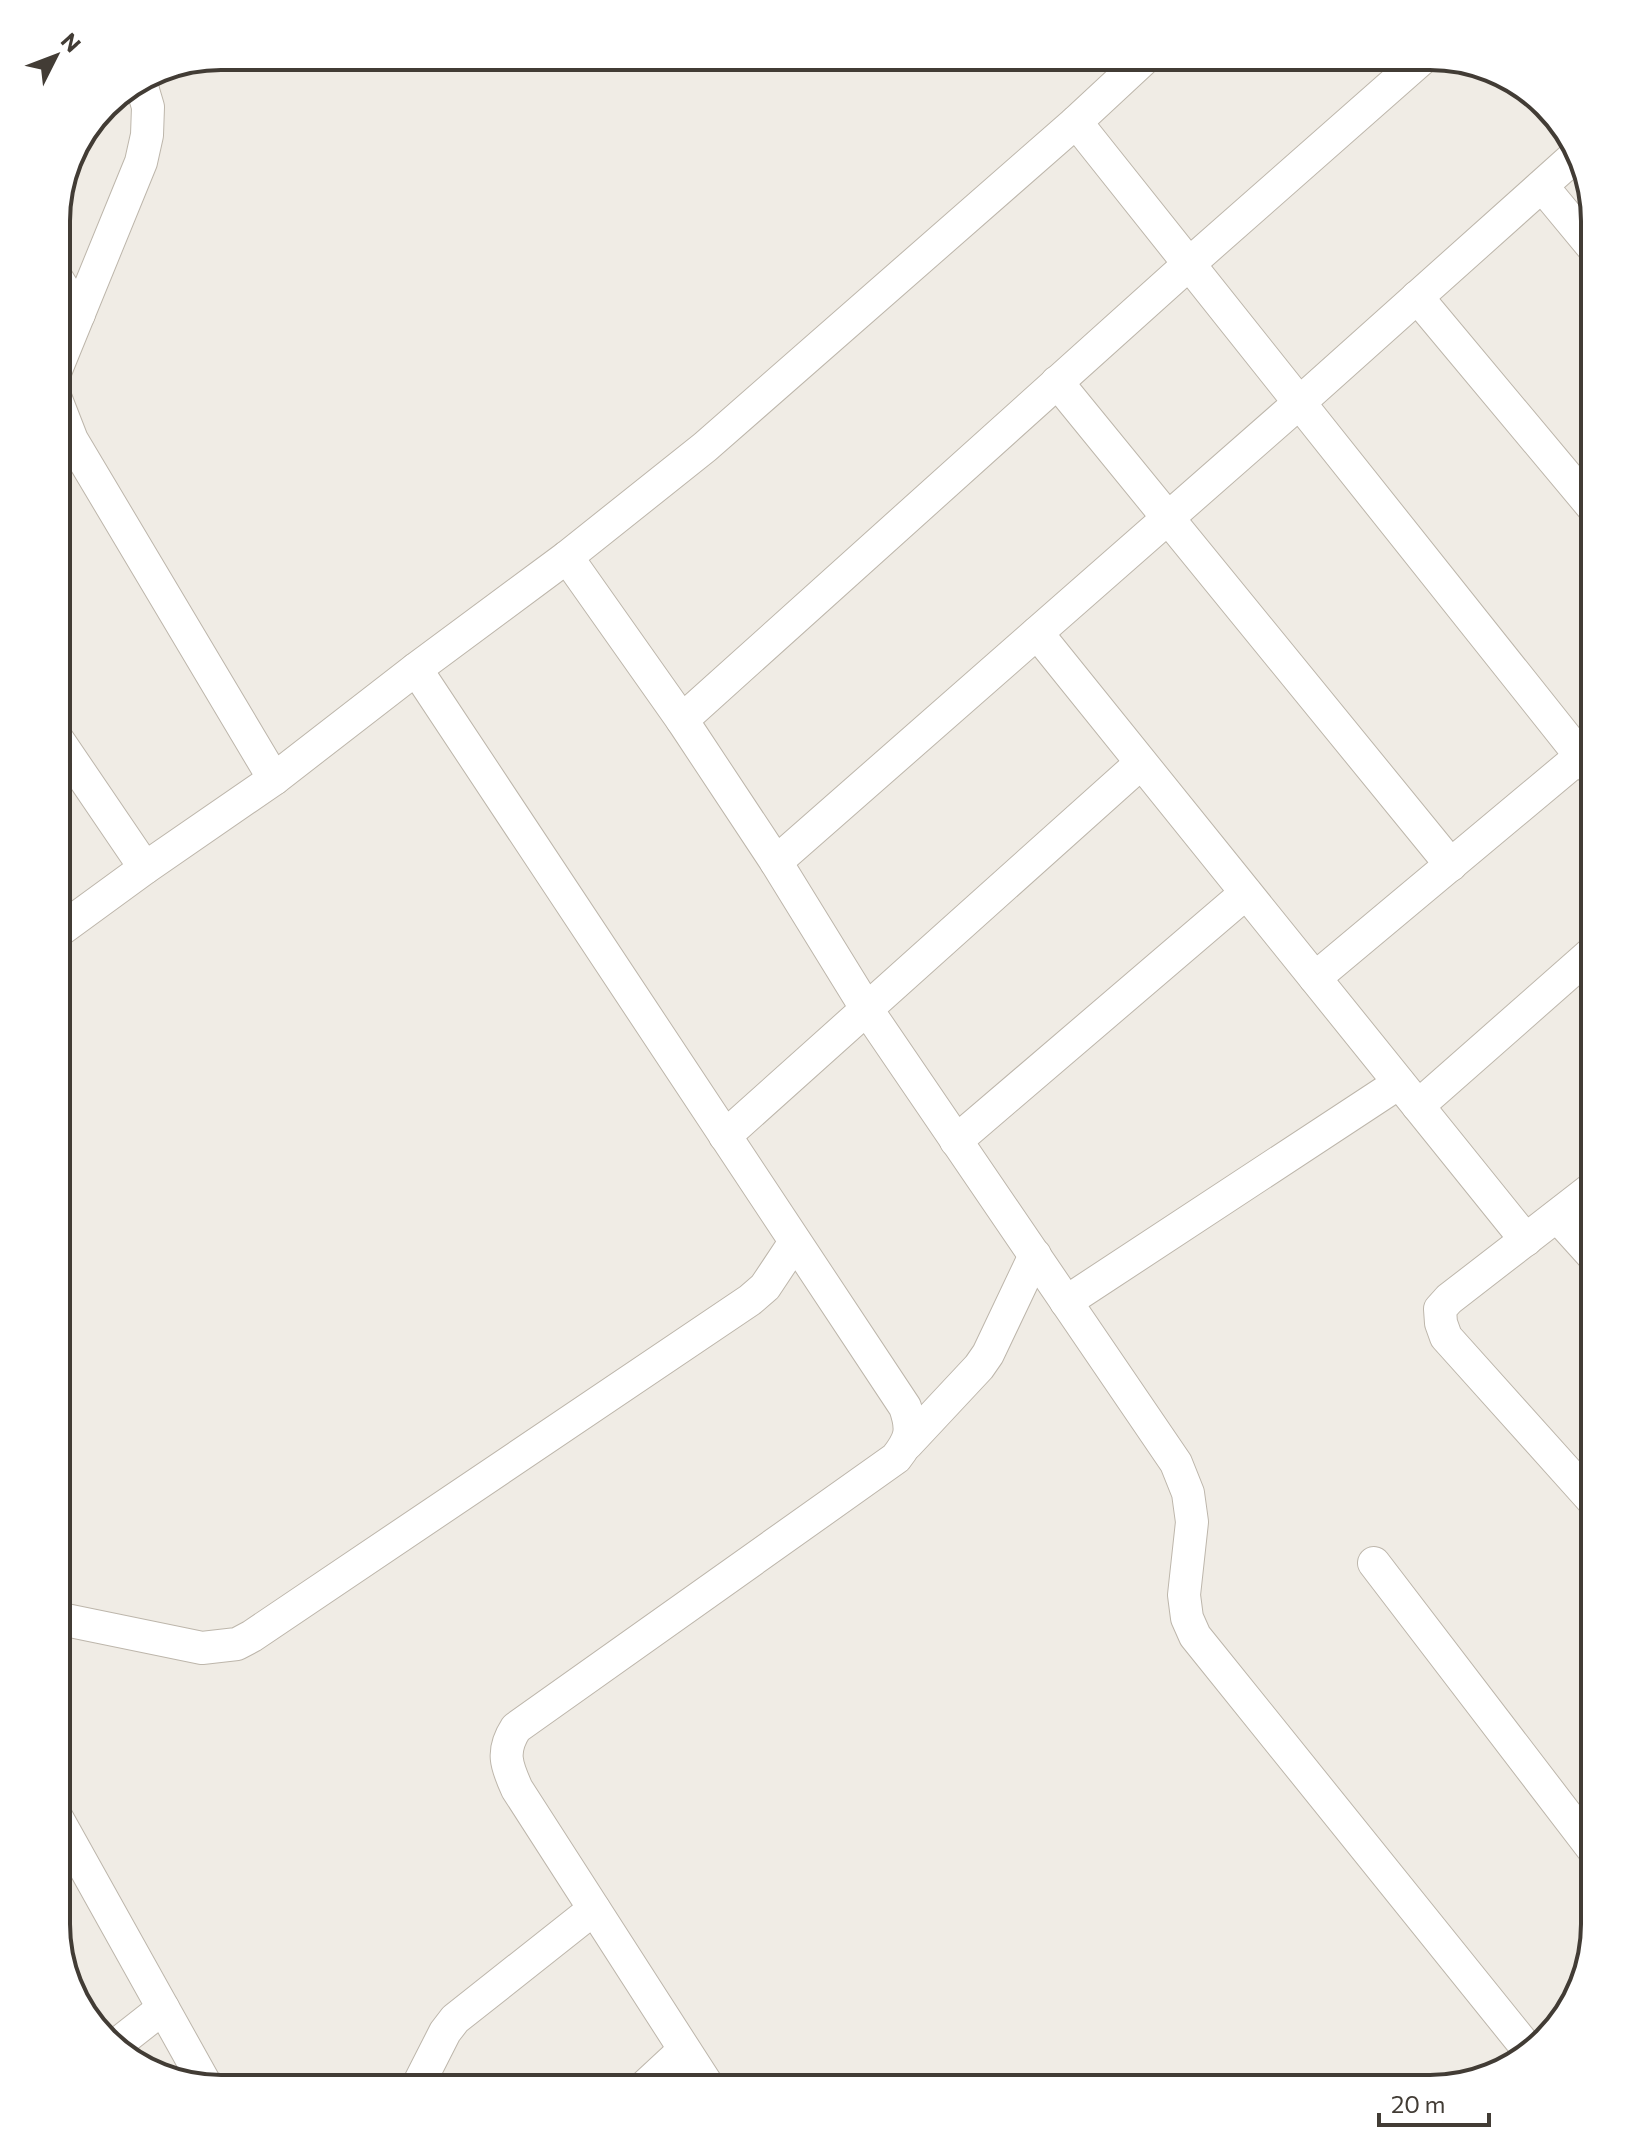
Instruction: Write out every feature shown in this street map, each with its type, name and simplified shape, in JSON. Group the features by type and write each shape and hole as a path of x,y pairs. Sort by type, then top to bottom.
{"street":[{"path":"70,923 274,779 567,557 705,447 1132,70"},
{"path":"682,720 1409,70"},
{"path":"70,336 141,162 147,135 148,107 143,91"},
{"path":"1076,122 1299,403 1581,748"},
{"path":"776,862 1568,162"},
{"path":"1542,186 1581,233"},
{"path":"1417,297 1581,493"},
{"path":"70,300 79,314"},
{"path":"1057,382 1451,865"},
{"path":"70,436 274,779"},
{"path":"567,557 682,720 776,862 866,1008 1176,1463 1188,1493 1192,1522 1184,1595 1187,1618 1195,1636 1523,2043"},
{"path":"1037,633 1526,1240"},
{"path":"416,669 905,1407 911,1425 907,1444"},
{"path":"70,758 145,868"},
{"path":"725,1136 1141,763"},
{"path":"1315,978 1451,865 1581,766"},
{"path":"956,1141 1246,893"},
{"path":"1066,1302 1409,1094 1581,961"},
{"path":"1581,1197 1440,1309 1446,1337 1581,1487"},
{"path":"1557,1216 1581,1243"},
{"path":"70,1621 202,1648 237,1644 750,1300 765,1287 795,1242"},
{"path":"701,2075 517,1789 506,1755 509,1739 516,1728 896,1458 988,1354 1035,1255"},
{"path":"1374,1563 1581,1834"},
{"path":"70,1841 200,2074"},
{"path":"423,2075 455,2019 594,1909"},
{"path":"123,2039 163,2008"},
{"path":"657,2075 684,2050"}]}
